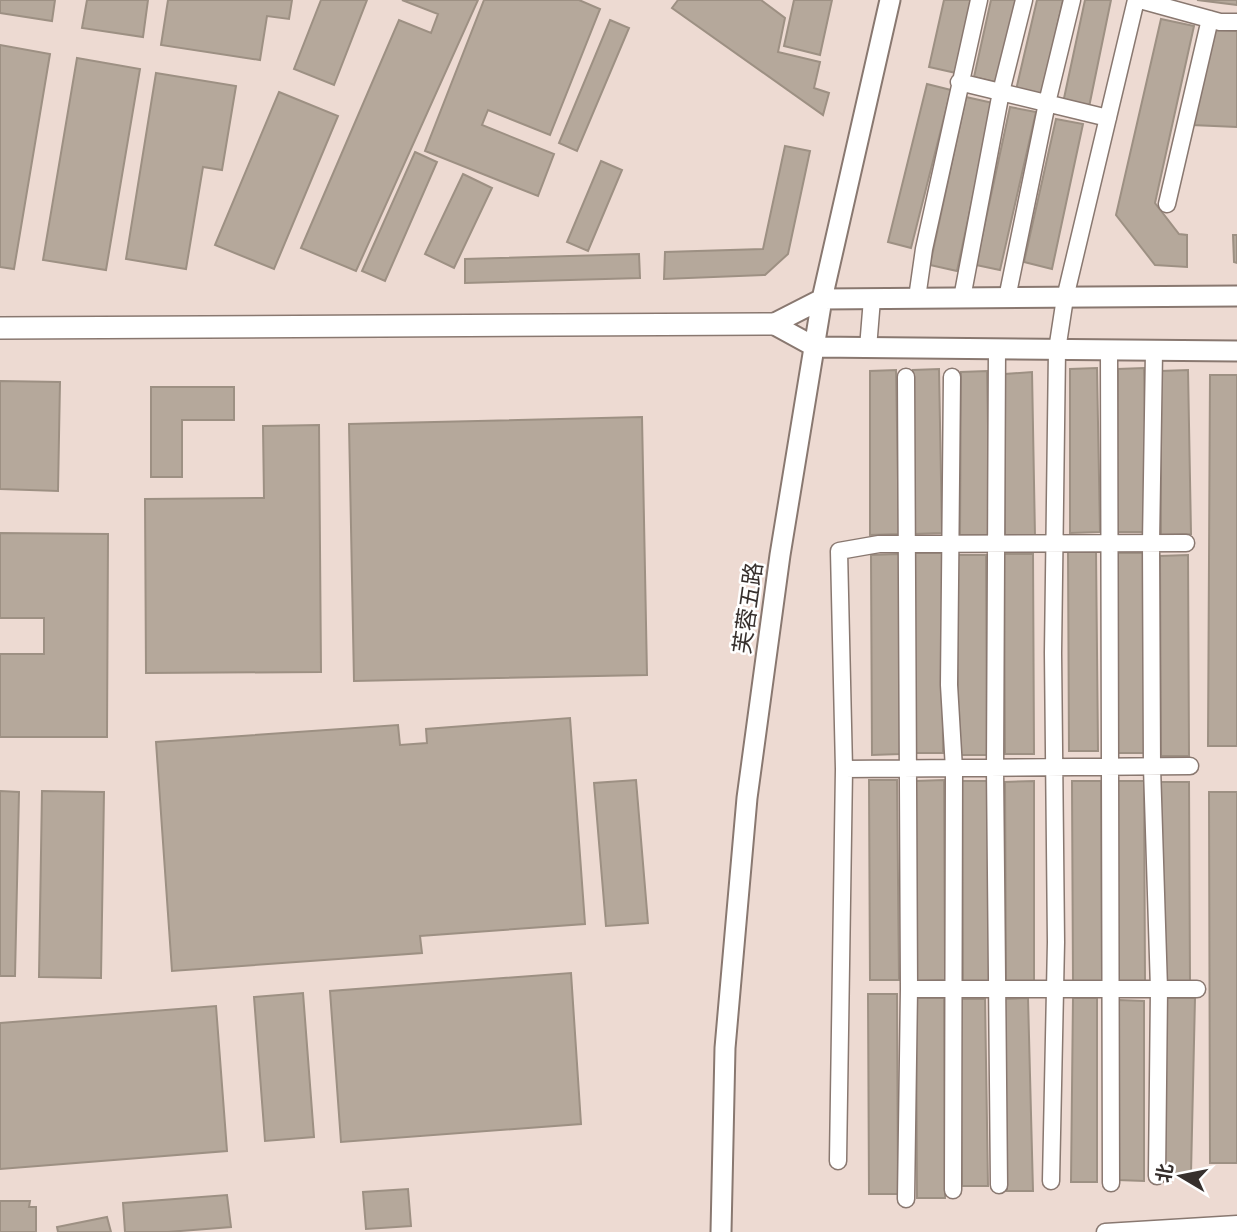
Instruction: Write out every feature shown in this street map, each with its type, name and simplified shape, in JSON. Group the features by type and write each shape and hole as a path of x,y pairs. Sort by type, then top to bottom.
{"main road":[{"path":"0,328 773,324"}],"street":[{"name":"芙蓉五路","path":"721,1232 725,1048 747,798 780,555 822,299 890,0"},
{"path":"917,298 924,249 979,0"},
{"path":"962,298 1002,92 1024,0"},
{"path":"1007,298 1047,103 1072,0"},
{"path":"1052,1181 1057,350 1065,298 1138,0 1210,19 1237,22"},
{"path":"1167,204 1210,19"},
{"path":"959,82 1108,118"},
{"path":"773,324 822,299 1237,296"},
{"path":"868,348 872,299"},
{"path":"773,324 815,347 1237,351"},
{"path":"998,349 995,769 999,1185"},
{"path":"1109,350 1111,1183"},
{"path":"1154,351 1151,543 1152,767 1158,989 1157,1176"},
{"path":"906,377 909,989 906,1199"},
{"path":"952,377 949,685 954,769 953,1190"},
{"path":"838,1161 844,769 839,551 879,544 1186,542"},
{"path":"844,769 1190,766"},
{"path":"909,989 1197,989"},
{"path":"1105,1232 1237,1224"}],"building":[{"path":"0,0 55,0 52,21 0,13"},
{"path":"87,0 148,0 143,37 82,28"},
{"path":"168,0 292,0 289,19 267,16 260,60 161,45"},
{"path":"321,0 367,0 334,85 294,69"},
{"path":"402,0 478,0 356,271 301,248 399,20 431,33 438,14"},
{"path":"484,0 579,0 600,9 550,135 488,110 482,125 554,154 538,196 425,151"},
{"path":"678,0 761,0 785,18 778,52 820,62 814,88 829,93 823,115 672,8"},
{"path":"794,0 832,0 820,55 784,46"},
{"path":"944,0 972,0 956,73 929,67"},
{"path":"991,0 1018,0 1000,83 974,77"},
{"path":"1037,0 1063,0 1042,95 1016,90"},
{"path":"1085,0 1111,0 1089,107 1063,103"},
{"path":"1197,0 1237,0 1237,5"},
{"path":"1161,19 1194,26 1155,203 1179,234 1187,235 1187,267 1155,265 1116,215"},
{"path":"610,20 629,28 577,151 559,143"},
{"path":"1215,30 1237,31 1237,127 1192,125"},
{"path":"0,45 50,54 14,269 0,267"},
{"path":"77,58 140,69 106,270 43,260"},
{"path":"156,73 236,86 222,170 203,167 186,269 126,259"},
{"path":"927,84 951,90 911,248 888,242"},
{"path":"279,92 338,116 274,269 215,245"},
{"path":"966,97 993,103 957,271 930,265"},
{"path":"1010,107 1036,112 1000,270 976,265"},
{"path":"1056,119 1083,124 1052,269 1024,262"},
{"path":"785,146 810,151 788,254 765,275 664,279 665,252 763,249"},
{"path":"415,152 437,162 385,281 362,271"},
{"path":"601,161 622,170 588,251 567,242"},
{"path":"463,174 492,188 454,268 425,254"},
{"path":"1233,235 1237,235 1237,263 1234,262"},
{"path":"639,254 640,278 465,283 465,259"},
{"path":"1097,368 1100,532 1070,533 1070,369"},
{"path":"1144,368 1147,532 1117,532 1118,369"},
{"path":"939,369 942,533 913,534 913,370"},
{"path":"896,370 899,534 870,535 870,371"},
{"path":"1188,370 1191,534 1161,535 1161,371"},
{"path":"987,371 990,535 960,535 961,372"},
{"path":"1032,372 1035,537 1005,537 1005,374"},
{"path":"1210,375 1237,375 1237,746 1208,746"},
{"path":"0,381 60,382 58,491 0,489"},
{"path":"151,387 234,387 234,420 182,420 182,477 151,477"},
{"path":"642,417 647,675 354,681 349,424"},
{"path":"319,425 321,672 146,673 145,499 264,498 263,426"},
{"path":"0,533 108,534 107,737 0,737 0,654 44,654 44,618 0,618"},
{"path":"1068,551 1096,551 1098,751 1069,751"},
{"path":"914,553 942,553 943,753 914,753"},
{"path":"1116,553 1144,553 1145,753 1117,753"},
{"path":"899,554 900,754 872,755 871,555"},
{"path":"1004,554 1033,554 1034,754 1005,754"},
{"path":"957,555 986,555 987,755 958,755"},
{"path":"1188,555 1189,756 1161,756 1160,556"},
{"path":"570,718 585,924 420,936 422,953 172,971 156,742 398,725 400,745 427,743 426,729"},
{"path":"636,780 648,923 606,926 594,783"},
{"path":"869,780 897,780 899,980 870,980"},
{"path":"944,780 945,980 917,981 916,781"},
{"path":"962,781 990,781 991,981 963,982"},
{"path":"1034,781 1034,981 1006,982 1005,782"},
{"path":"1072,781 1101,781 1102,981 1073,981"},
{"path":"1116,781 1144,781 1145,981 1117,981"},
{"path":"1160,782 1189,782 1190,982 1161,982"},
{"path":"0,791 19,792 15,976 0,976"},
{"path":"42,791 104,792 101,978 39,977"},
{"path":"1209,792 1237,792 1237,1163 1210,1163"},
{"path":"571,973 581,1124 341,1142 330,991"},
{"path":"303,993 314,1137 265,1141 254,997"},
{"path":"868,994 897,994 898,1194 869,1194"},
{"path":"916,998 944,998 945,1198 917,1198"},
{"path":"1028,998 1033,1191 1007,1191 1005,999"},
{"path":"1073,998 1097,998 1097,1182 1071,1182"},
{"path":"1165,998 1195,998 1191,1174 1164,1173"},
{"path":"960,999 985,999 988,1186 962,1186"},
{"path":"1119,1000 1144,1001 1144,1181 1118,1180"},
{"path":"216,1006 227,1151 0,1169 0,1023"},
{"path":"408,1189 411,1226 366,1229 363,1192"},
{"path":"227,1195 231,1227 125,1232 123,1203"},
{"path":"0,1201 30,1201 29,1207 36,1207 36,1232 0,1232"},
{"path":"107,1217 111,1232 58,1232 57,1227"}]}
